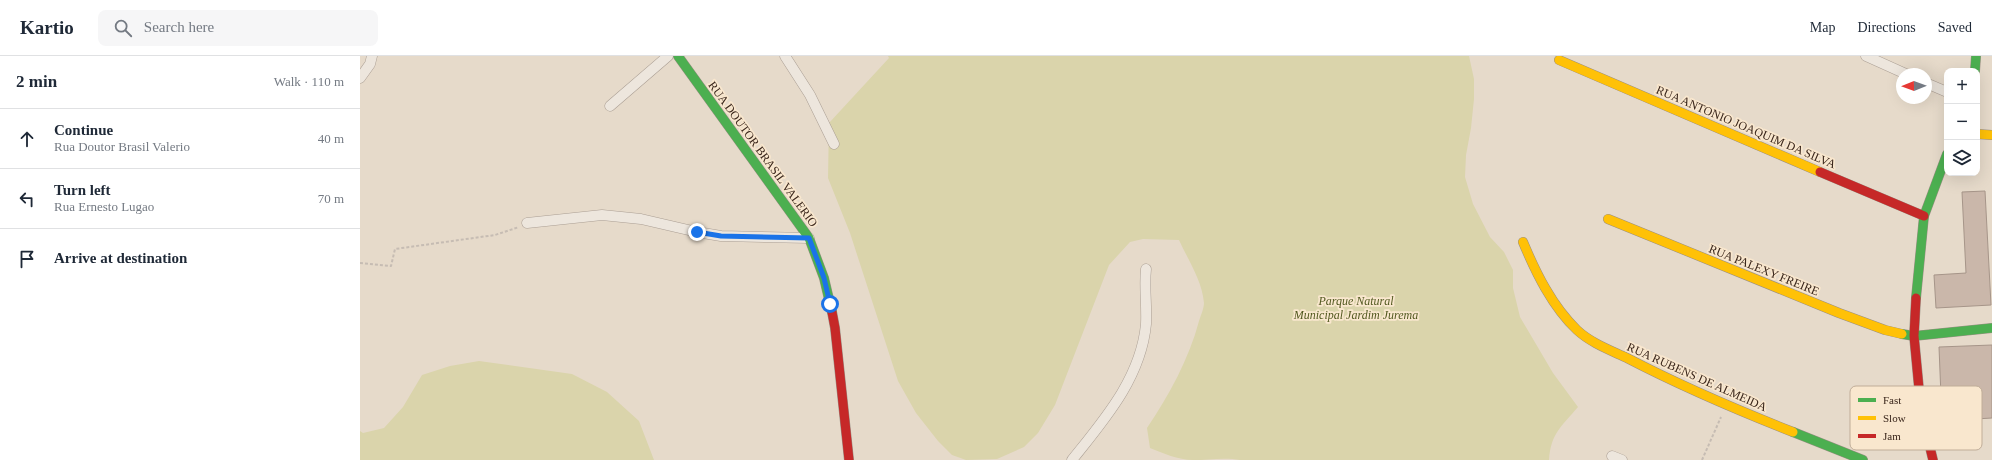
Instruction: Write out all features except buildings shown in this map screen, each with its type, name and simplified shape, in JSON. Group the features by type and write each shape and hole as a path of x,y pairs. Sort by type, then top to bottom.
{"street":[{"path":"360,78 370,64 372,56"},
{"path":"610,106 668,56"},
{"name":"RUA DOUTOR BRASIL VALERIO","path":"678,56 809,238 824,278 835,328 849,460"},
{"path":"785,56 810,95 834,144"},
{"path":"1866,56 1896,70"},
{"path":"1975,68 1976,56"},
{"name":"RUA ANTONIO JOAQUIM DA SILVA","path":"1559,60 1924,216"},
{"path":"1932,86 1944,91"},
{"path":"1980,134 1992,135"},
{"path":"1919,386 1914,336 1917,278 1924,216 1944,162"},
{"path":"527,223 602,215 641,219 721,236 809,238"},
{"name":"RUA PALEXY FREIRE","path":"1608,219 1862,322 1914,336"},
{"name":"RUA RUBENS DE ALMEIDA","path":"1523,242 1529,256 1564,316 1578,331 1645,369 1863,460"},
{"path":"1072,460 1120,396 1132,374 1141,351 1146,324 1144,282 1146,269"},
{"path":"1914,336 1992,328"},
{"path":"1931,450 1933,460"},
{"path":"1612,456 1622,460"}],"path":[{"path":"360,263 391,266 395,249 495,235 527,223"},
{"path":"1702,460 1726,404"}],"green space":[{"name":"Parque Natural Municipal Jardim Jurema","path":"888,56 1469,56 1474,79 1474,99 1466,155 1465,177 1473,204 1490,237 1504,252 1513,270 1513,288 1520,317 1553,373 1578,407 1558,431 1552,443 1549,460 1187,460 1176,458 1150,448 1147,428 1163,403 1184,363 1195,335 1204,303 1198,278 1179,240 1143,239 1130,242 1109,265 1055,405 1038,433 1024,447 997,459 966,460 952,455 938,441 916,413 898,381 850,233 828,178 829,123 889,58"},
{"path":"479,361 572,374 607,392 639,421 654,460 360,460 360,431 363,433 384,428 403,407 422,375 450,366"}],"traffic: fast":[{"path":"678,56 809,238 824,278 832,312"},
{"path":"1975,68 1976,56"},
{"path":"1916,298 1924,216 1944,162"},
{"path":"1902,334 1914,336 1992,328"},
{"path":"1793,432 1863,460"}],"traffic: slow":[{"path":"1559,60 1820,172"},
{"path":"1980,134 1992,135"},
{"path":"1608,219 1839,313 1885,330 1902,334"},
{"path":"1523,242 1533,265 1552,300 1568,321 1582,335 1601,346 1688,388 1793,432"}],"traffic: jam":[{"path":"1820,172 1924,216"},
{"path":"1916,298 1914,336 1919,386"},
{"path":"832,312 849,460"},
{"path":"1931,450 1933,460"}],"route":[{"path":"697,232 721,236 809,238 824,278 830,304"}]}
